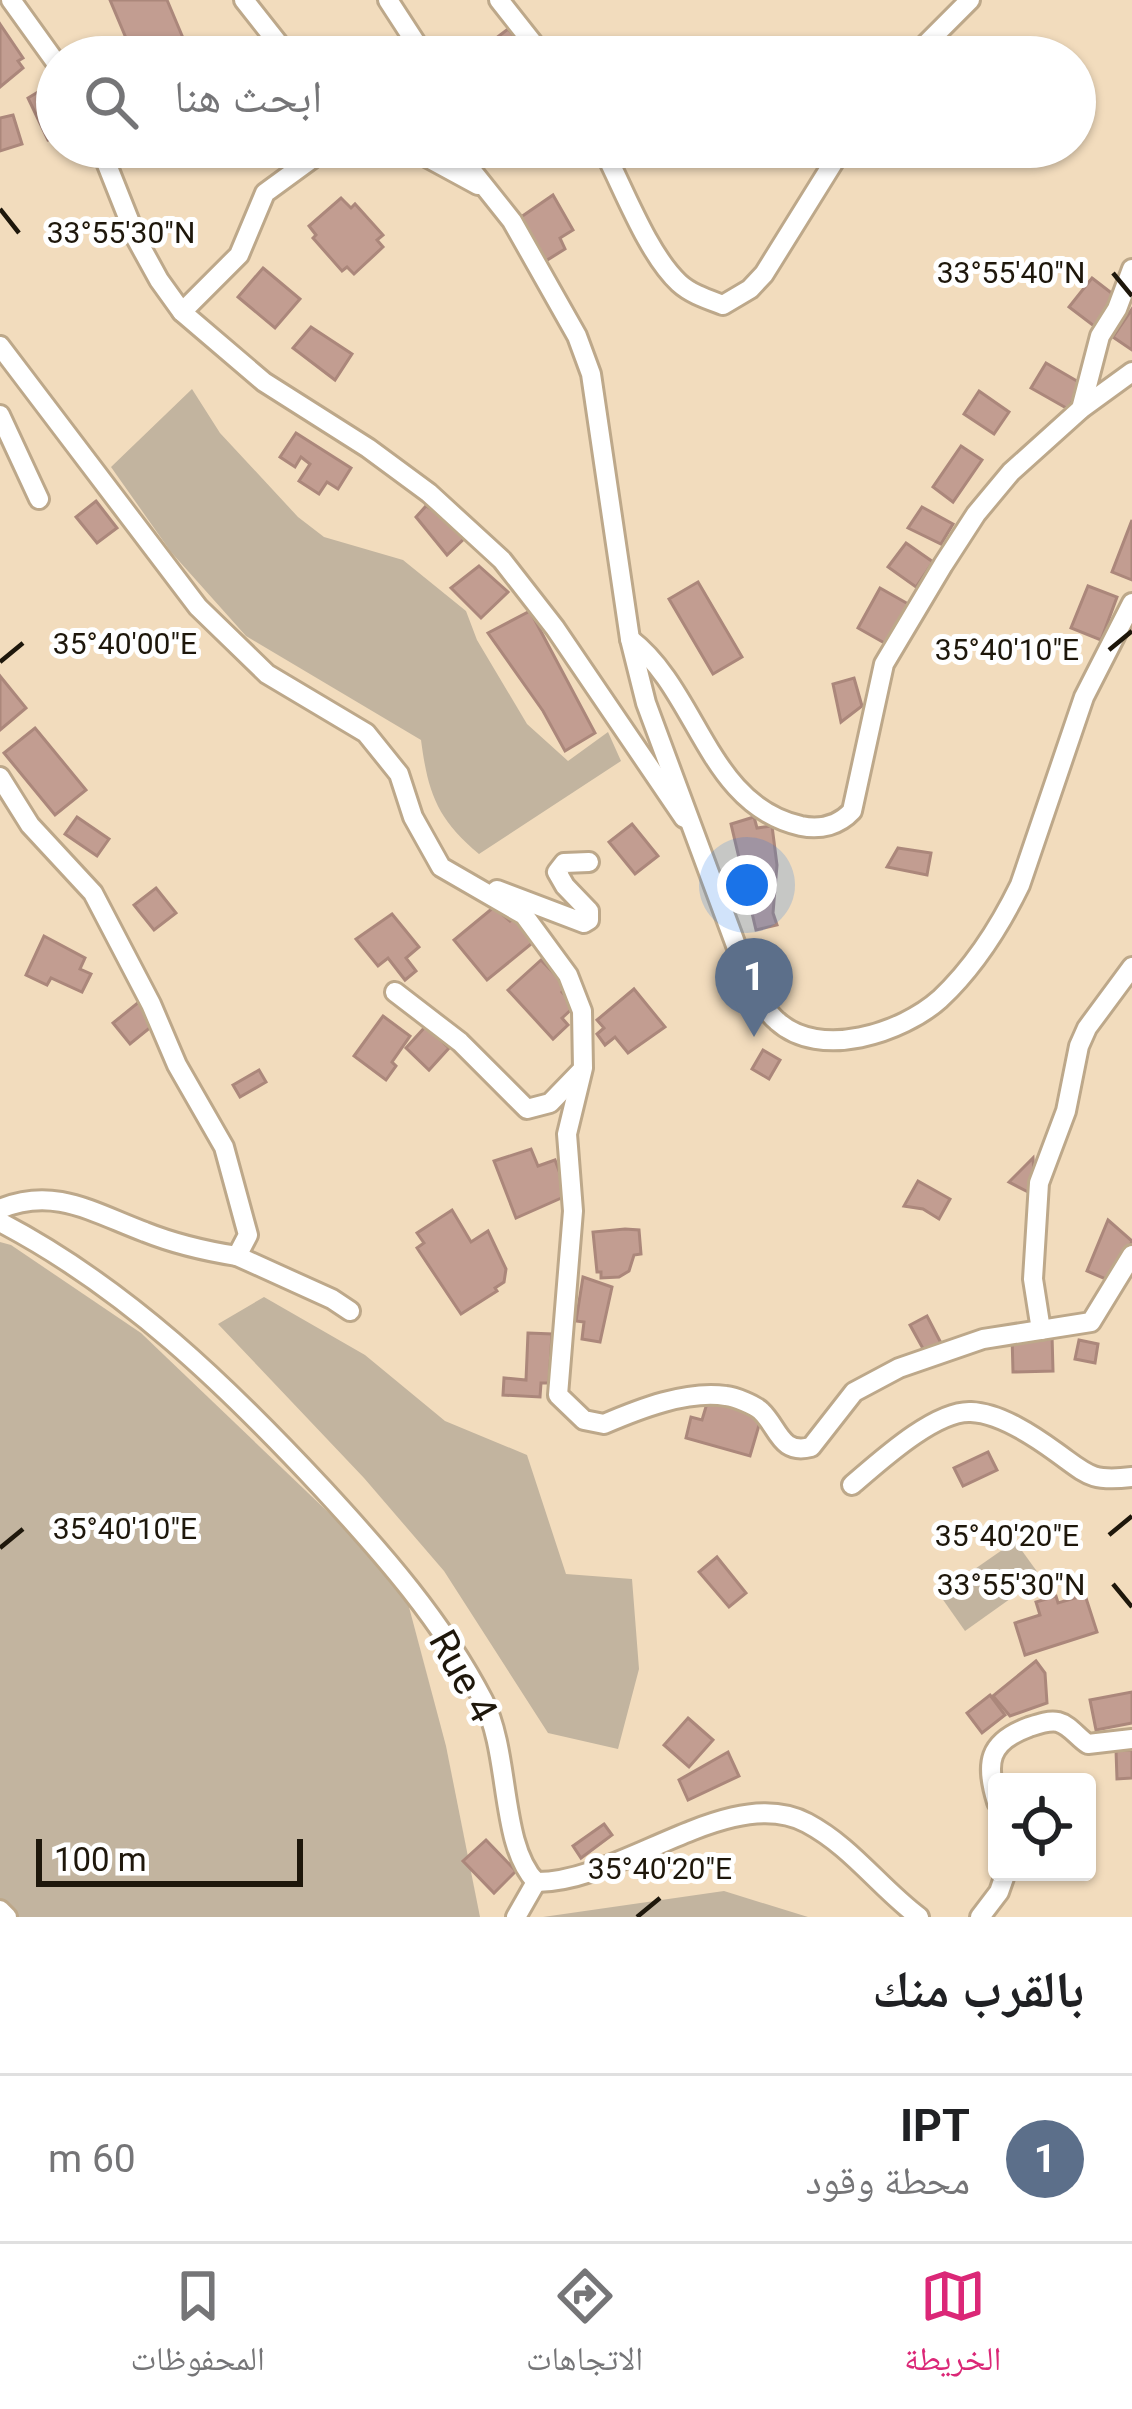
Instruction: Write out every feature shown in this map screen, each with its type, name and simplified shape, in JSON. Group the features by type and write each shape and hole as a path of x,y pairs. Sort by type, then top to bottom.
{"street":[{"path":"10,0 36,36"},
{"path":"244,0 273,36"},
{"path":"388,0 411,36"},
{"path":"499,0 527,36"},
{"path":"934,36 970,0"},
{"path":"108,168 137,240 182,312 264,382 429,493 502,560 555,628 698,839"},
{"path":"182,312 239,255 265,193 299,168"},
{"path":"443,168 487,189"},
{"path":"470,168 512,221 577,336 591,374 630,639 646,703 747,975 775,1020 787,1029 832,1040 860,1038 915,1018 955,983 1008,911 1035,849 1084,697 1132,603"},
{"path":"613,168 676,280 722,305 751,289 764,274 830,168"},
{"path":"1081,410 1100,336 1117,309 1132,269"},
{"path":"0,346 198,607 268,674 366,734 399,774 428,848 452,877 524,915 568,975 582,1011 583,1068 567,1134 573,1211 558,1384 558,1395 566,1406 584,1420 604,1424 676,1400 726,1396 760,1410 777,1437 790,1448 801,1449 818,1442 844,1403 864,1385 899,1368 983,1340 1090,1322 1132,1255"},
{"path":"630,639 664,676 746,801 788,823 812,828 835,824 852,811 884,664 976,514 1011,472 1132,372"},
{"path":"0,415 39,499"},
{"path":"0,777 30,825 93,893 177,1065 224,1147 248,1235 237,1256"},
{"path":"452,877 584,923 590,920 589,910 557,872 564,863 589,862"},
{"path":"1041,1330 1033,1279 1039,1183 1066,1111 1079,1046 1132,967"},
{"path":"395,992 460,1042 527,1109 544,1107 583,1068"},
{"path":"0,1209 19,1202 62,1199 165,1239 237,1256 350,1311"},
{"name":"Rue 4","path":"0,1222 79,1268 196,1361 305,1470 414,1593 489,1712 500,1746 517,1851 536,1882"},
{"path":"852,1485 919,1433 945,1418 972,1412 1044,1443 1089,1478 1132,1477"},
{"path":"988,1773 999,1745 1013,1734 1050,1721 1060,1722 1088,1744 1132,1739"},
{"path":"516,1917 536,1882 588,1876 726,1817 753,1813 800,1819 837,1841 919,1917"},
{"path":"980,1917 1003,1881"},
{"path":"0,1910 8,1917"}],"shaded area":[{"path":"192,389 220,433 298,517 324,537 403,560 466,611 477,640 527,724 568,761 608,732 621,761 479,854 453,829 437,804 421,740 246,636 171,552 111,467"},
{"path":"0,1242 141,1333 405,1592 446,1746 480,1917 0,1917"},
{"path":"264,1297 365,1355 445,1421 527,1455 566,1574 632,1579 639,1669 618,1749 548,1733 444,1571 364,1478 218,1324"},
{"path":"1015,1541 1041,1577 965,1631 939,1594"},
{"path":"724,1891 808,1917 543,1917"}],"building":[{"path":"110,0 167,0 182,36 125,36"},
{"path":"0,24 23,58 18,61 23,68 0,87"},
{"path":"13,115 22,144 0,151 0,118"},
{"path":"553,195 573,230 560,238 565,249 544,262 521,217"},
{"path":"341,198 351,208 355,204 383,235 377,240 383,247 354,274 347,267 342,271 313,238 316,235 309,226"},
{"path":"263,268 300,299 275,328 238,297"},
{"path":"1092,278 1118,298 1094,326 1069,307"},
{"path":"1132,309 1132,350 1113,337"},
{"path":"311,327 352,354 335,380 293,348"},
{"path":"1046,363 1082,384 1068,409 1031,388"},
{"path":"979,391 1009,412 994,434 964,414"},
{"path":"296,433 351,468 338,489 327,482 319,494 299,481 310,464 301,457 295,467 280,457"},
{"path":"961,446 982,460 953,502 933,487"},
{"path":"96,501 117,528 97,543 76,517"},
{"path":"426,506 467,536 447,555 416,517"},
{"path":"922,507 953,524 941,544 908,528"},
{"path":"1132,520 1132,580 1112,572"},
{"path":"906,543 933,562 916,587 888,567"},
{"path":"479,566 508,592 481,618 451,588"},
{"path":"698,582 742,657 713,674 669,599"},
{"path":"1088,586 1117,597 1101,640 1071,628"},
{"path":"880,588 910,605 888,645 858,628"},
{"path":"530,611 595,733 565,751 488,633"},
{"path":"0,676 26,708 0,730"},
{"path":"854,678 862,706 841,722 833,684"},
{"path":"35,728 86,790 55,815 4,753"},
{"path":"77,817 109,839 97,856 65,834"},
{"path":"754,817 757,828 772,826 777,865 773,913 777,925 756,930 731,824"},
{"path":"632,824 658,856 635,874 609,842"},
{"path":"898,848 931,853 927,875 887,867"},
{"path":"156,888 176,913 154,930 134,905"},
{"path":"494,907 510,921 517,916 536,940 487,980 454,940"},
{"path":"392,914 419,947 406,958 416,971 405,980 388,958 378,966 356,939"},
{"path":"44,936 85,958 80,969 91,974 82,992 51,978 47,985 26,975"},
{"path":"541,960 567,987 562,992 575,1006 562,1018 568,1025 553,1039 508,990"},
{"path":"634,989 665,1027 628,1053 615,1037 605,1045 597,1034 604,1028 597,1020"},
{"path":"140,1001 157,1022 130,1044 113,1023"},
{"path":"383,1016 410,1036 386,1080 354,1056"},
{"path":"426,1026 449,1048 429,1070 406,1048"},
{"path":"763,1050 780,1060 769,1079 752,1069"},
{"path":"259,1070 266,1082 240,1097 233,1085"},
{"path":"531,1149 538,1166 555,1160 568,1195 516,1218 494,1161"},
{"path":"1033,1158 1035,1190 1028,1192 1009,1182"},
{"path":"918,1181 950,1199 939,1219 923,1209 904,1206"},
{"path":"452,1210 471,1242 488,1231 506,1269 497,1291 461,1314 417,1248 424,1243 417,1233"},
{"path":"1108,1220 1132,1241 1115,1283 1087,1271"},
{"path":"639,1230 641,1254 634,1255 629,1271 619,1277 601,1278 593,1232"},
{"path":"583,1277 612,1287 600,1342 582,1339 584,1322 576,1321"},
{"path":"927,1316 942,1345 926,1354 910,1325"},
{"path":"528,1333 552,1334 549,1383 541,1383 540,1397 503,1395 504,1378 526,1380"},
{"path":"1012,1335 1052,1335 1053,1371 1013,1372"},
{"path":"1079,1340 1098,1344 1095,1363 1075,1359"},
{"path":"708,1400 762,1415 750,1456 686,1438 691,1417 702,1420"},
{"path":"988,1452 997,1470 963,1486 954,1468"},
{"path":"717,1557 746,1593 729,1607 699,1572"},
{"path":"1085,1595 1097,1632 1025,1655 1015,1623 1040,1615 1036,1602 1056,1596 1058,1603"},
{"path":"1036,1661 1045,1673 1047,1703 1010,1716 993,1696"},
{"path":"1132,1692 1132,1723 1096,1730 1090,1700"},
{"path":"990,1695 1005,1715 982,1733 967,1713"},
{"path":"688,1718 713,1740 689,1767 664,1745"},
{"path":"1116,1750 1132,1750 1132,1778 1117,1779"},
{"path":"728,1752 739,1776 688,1800 679,1780"},
{"path":"604,1824 612,1835 581,1858 573,1846"},
{"path":"486,1840 516,1871 494,1893 463,1861"}],"place":[{"name":"IPT","path":"754,1037"}]}
